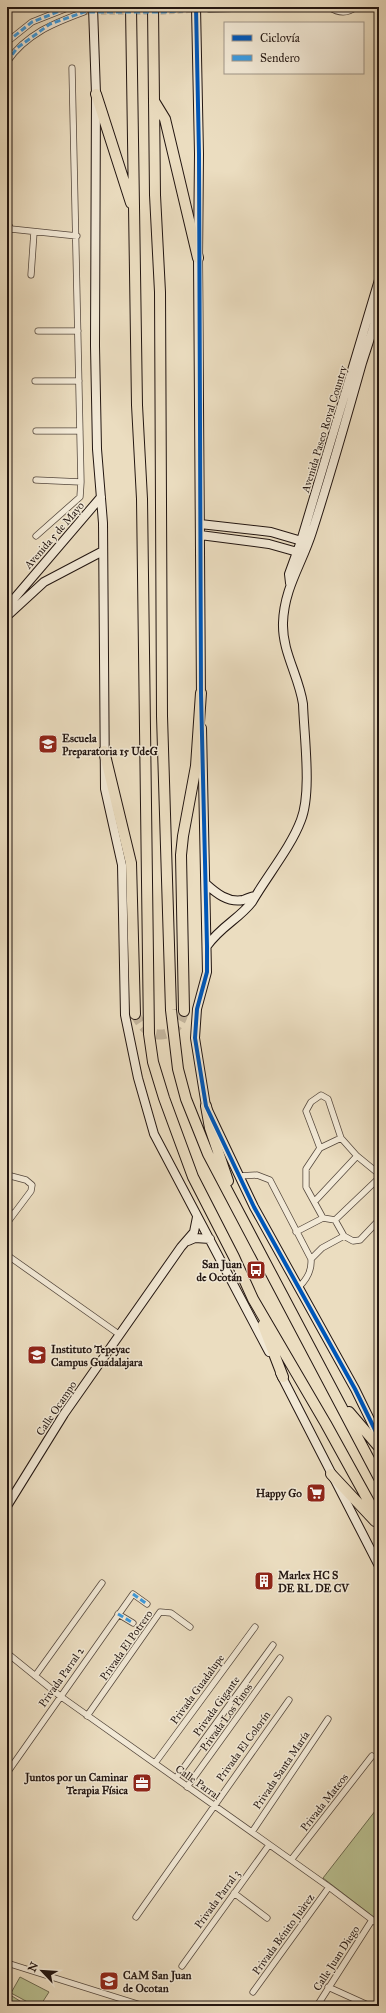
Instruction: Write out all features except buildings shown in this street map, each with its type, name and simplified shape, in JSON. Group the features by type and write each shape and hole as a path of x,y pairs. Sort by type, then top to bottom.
{"highway":[{"path":"132,7 137,405 142,499 149,1034 154,1062 176,1134 193,1177 254,1299 379,1520"},
{"path":"153,7 155,195 160,292 162,716 171,1010 178,1069 186,1099 208,1154 379,1478"},
{"path":"96,94 134,214"},
{"path":"154,101 165,119 198,258"},
{"path":"184,1011 181,855 196,766 201,693"},
{"path":"104,751 131,864 135,1014"},
{"path":"206,1106 210,1128 240,1213"},
{"path":"254,1299 283,1377"},
{"path":"337,1398 379,1447"},
{"path":"332,1474 379,1525"}],"main road":[{"path":"93,7 96,94 95,346 103,551 105,789 122,865 125,1015 138,1078 154,1134 283,1377 379,1566"},
{"path":"196,7 199,154 198,258 201,693 207,972 197,1009 195,1038 206,1106 239,1176 269,1234 354,1388 379,1438"},
{"name":"Avenida Paseo Royal Country","path":"207,946 222,927 247,908 294,835 301,820 306,803 303,704 283,637 284,603 305,542 373,316 379,280"},
{"name":"Avenida Paseo Royal Country","path":"373,316 379,305"},
{"name":"Avenida 5 de Mayo","path":"7,606 101,497"},
{"path":"200,524 271,532 305,542"},
{"path":"269,544 271,532"},
{"path":"200,535 269,544 301,553"},
{"name":"Avenida 5 de Mayo","path":"7,616 44,582 103,551"},
{"path":"206,884 216,892 231,900 242,900 255,896"},
{"name":"Calle Ocampo","path":"7,1506 64,1414 181,1246 194,1232 197,1217"},
{"path":"181,1246 195,1238 210,1239"}],"street":[{"path":"7,42 32,22 70,7"},
{"path":"209,9 297,7"},
{"path":"329,7 341,12 347,12 356,7"},
{"path":"7,62 17,48 50,24 84,12"},
{"path":"36,536 80,497 77,236 72,68"},
{"path":"7,222 9,229 77,236"},
{"path":"31,275 34,232"},
{"path":"38,331 78,331"},
{"path":"35,381 79,381"},
{"path":"36,431 80,431"},
{"path":"36,480 81,482"},
{"path":"320,1148 306,1111 311,1102 321,1096 328,1099 341,1138 357,1156 379,1174"},
{"path":"323,1218 306,1187 306,1169 320,1148 341,1138"},
{"path":"315,1201 357,1156"},
{"path":"7,1175 26,1180 32,1185 31,1191 7,1223"},
{"path":"239,1176 257,1175 270,1180 311,1260 312,1267 299,1287"},
{"path":"335,1220 379,1178"},
{"path":"7,1211 13,1214"},
{"path":"296,1232 323,1218 335,1220"},
{"path":"335,1220 344,1236 353,1241 360,1240 379,1220"},
{"path":"311,1260 322,1248 344,1236"},
{"path":"7,1255 120,1335"},
{"name":"Privada Parral 2","path":"35,1676 102,1583"},
{"name":"Privada Parral 2","path":"7,1773 133,1594 148,1604"},
{"name":"Privada El Potrero","path":"88,1716 160,1612 171,1613 190,1627"},
{"path":"118,1614 133,1623"},
{"name":"Privada Guadalupe","path":"155,1763 255,1627"},
{"name":"Privada Gigante","path":"176,1778 273,1645"},
{"name":"Calle Parral","path":"7,1653 60,1696 329,1887 379,1925"},
{"name":"Privada Los Pinos","path":"188,1787 280,1658"},
{"name":"Privada El Colorín","path":"136,1917 289,1700"},
{"name":"Privada Santa María","path":"252,1832 328,1719"},
{"name":"Privada Mateos","path":"291,1860 372,1756"},
{"name":"Privada Parral 3","path":"182,1966 269,1845"},
{"name":"Privada Bénito Juàrez","path":"253,1992 329,1887"},
{"path":"234,1893 267,1918"},
{"name":"Calle Juan Diego","path":"317,2006 372,1920"},
{"path":"7,1963 144,2006"},
{"path":"328,1987 370,2006"}],"green space":[{"path":"379,1806 379,1921 323,1878"},
{"path":"20,1977 49,1992 40,2006 35,2006 11,1993"},
{"path":"7,1993 28,2006 7,2006"}],"tunnel":[{"path":"84,12 161,12 209,9"},
{"path":"135,1014 142,1025 149,1032 164,1034 169,1033 177,1026 184,1011"}],"marked path":[{"path":"7,42 32,22 70,7"},
{"path":"7,62 17,48 50,24 84,12 161,12 209,9"},
{"path":"133,1594 147,1604"},
{"path":"118,1614 133,1623"}],"cycle path":[{"path":"196,7 199,154 201,693 207,972 197,1009 195,1038 206,1106 254,1207 355,1389 379,1438"}],"place":[{"name":"Escuela Preparatoria 15 UdeG","path":"48,744"},
{"name":"San Juan de Ocotán","path":"256,1270"},
{"name":"Instituto Tepeyac Campus Guadalajara","path":"37,1355"},
{"name":"Happy Go","path":"316,1493"},
{"name":"Marlex HC S DE RL DE CV","path":"264,1581"},
{"name":"Juntos por un Caminar Terapia Física","path":"142,1783"},
{"name":"CAM San Juan de Ocotan","path":"109,1981"}]}
